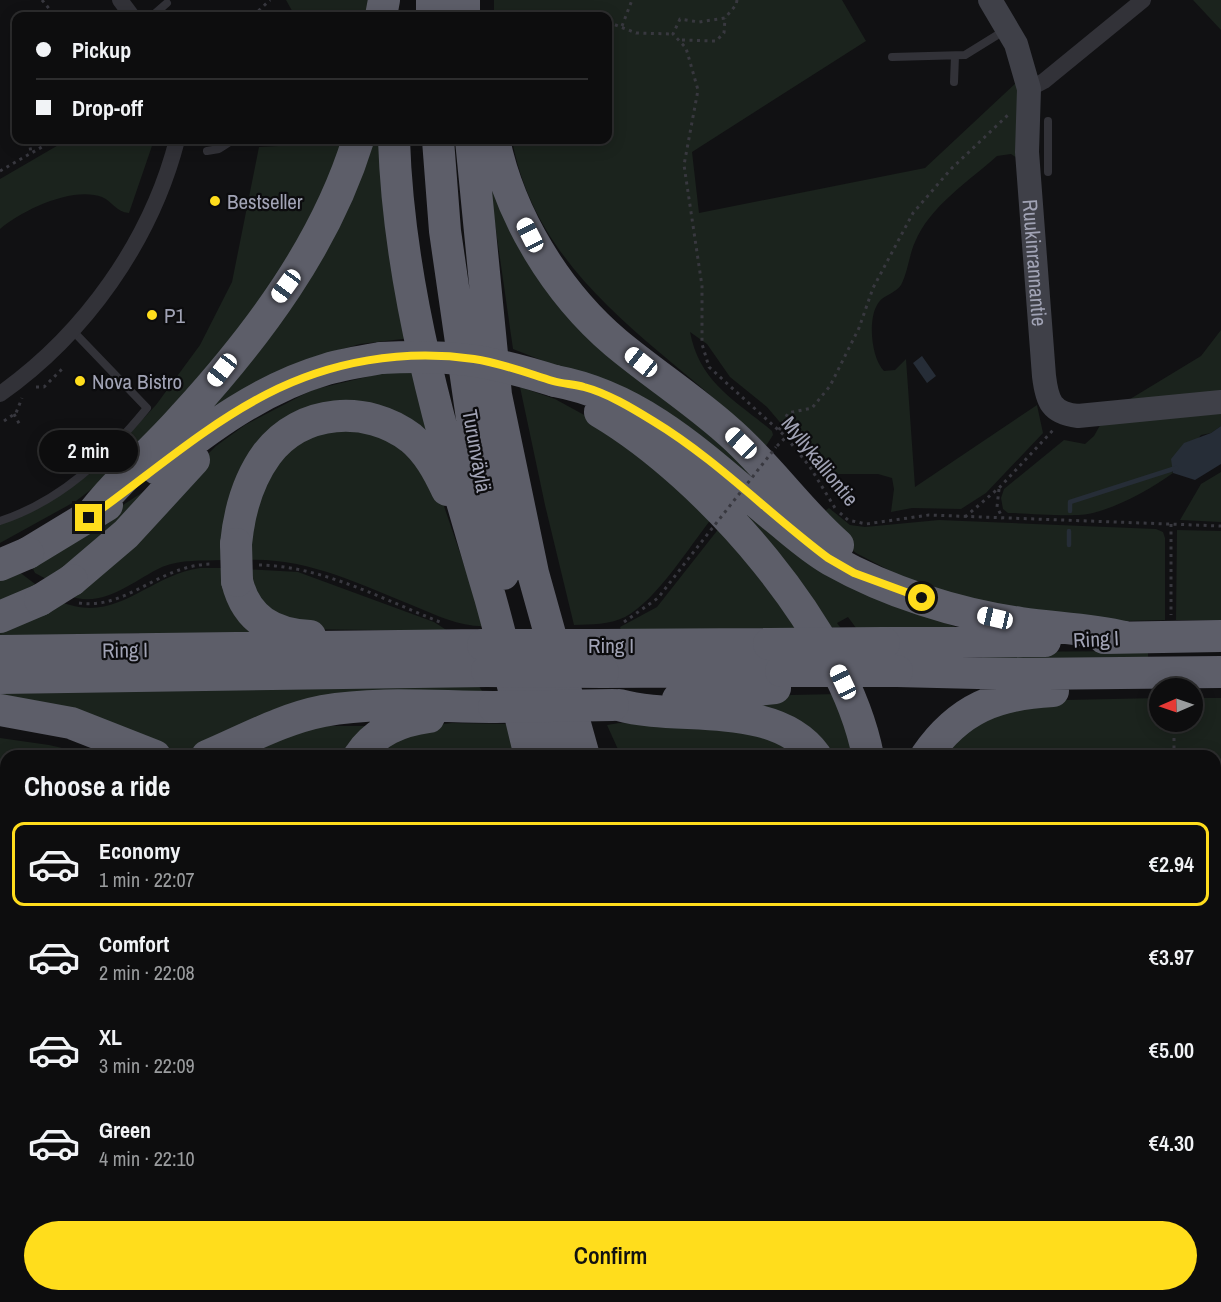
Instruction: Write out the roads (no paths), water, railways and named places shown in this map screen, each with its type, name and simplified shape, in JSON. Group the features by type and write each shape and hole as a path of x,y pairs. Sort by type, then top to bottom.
{"highway":[{"path":"89,518 111,488 186,414 286,286 323,226 338,195 357,144"},
{"path":"394,144 399,213 420,339 441,427 528,750"},
{"name":"Turunväylä","path":"438,144 445,231 480,474 509,596 552,750"},
{"name":"Turunväylä","path":"471,144 496,395 533,573 582,750"},
{"path":"495,144 501,170 520,216 542,256 570,295 615,342 728,431 834,542 891,587"},
{"path":"488,311 542,527 603,750"},
{"path":"14,559 89,518 147,477 210,426 301,378 327,369 381,358 444,356 476,359 555,381 586,387 653,421 710,462 828,558 891,587 959,610 1006,620 1093,630 1125,637"},
{"path":"555,381 617,422 654,450 725,518 769,567 808,619 834,662 853,702 866,750"},
{"path":"0,617 40,600 72,580 126,534 244,407"},
{"path":"379,648 341,637 286,633 272,629 252,614 237,580 236,544 244,501 267,454 297,428 316,419 355,416 395,427 412,439 429,457 455,507 469,527"},
{"name":"Ring I","path":"779,667 884,643 1221,636"},
{"name":"Ring I","path":"0,678 485,658 605,647 779,667 900,677 951,672 1136,674 1221,672"},
{"name":"Ring I","path":"0,651 379,648 485,658"},
{"path":"221,750 264,730 322,712 362,707 616,705 779,667"},
{"path":"931,750 950,725 983,705 1020,694 1058,691 1136,674"},
{"path":"616,705 642,712 758,721 787,731 810,750"},
{"path":"364,750 376,736 395,725 479,707"},
{"path":"0,710 71,723 141,750"},
{"path":"0,728 76,740 110,750"}],"street":[{"name":"Ruukinrannantie","path":"990,0 1016,44 1029,93 1037,151 1046,393 1052,406 1061,414 1078,416 1221,402"},
{"path":"1029,93 1143,0"},
{"path":"0,394 40,364 72,330 130,252 165,180 176,144"}],"lane":[{"path":"157,12 167,3"},
{"path":"892,57 965,55 1007,29"},
{"path":"954,82 955,56"},
{"path":"1048,121 1037,151 1048,172"},
{"path":"207,151 219,149 227,144"},
{"path":"0,521 49,499 91,468 147,408 72,330"}],"waterway":[{"path":"1070,511 1070,502 1176,468"},
{"path":"1069,531 1069,545"}],"place":[{"name":"Bestseller","path":"215,201"},
{"name":"P1","path":"152,315"},
{"name":"Nova Bistro","path":"80,381"}]}
